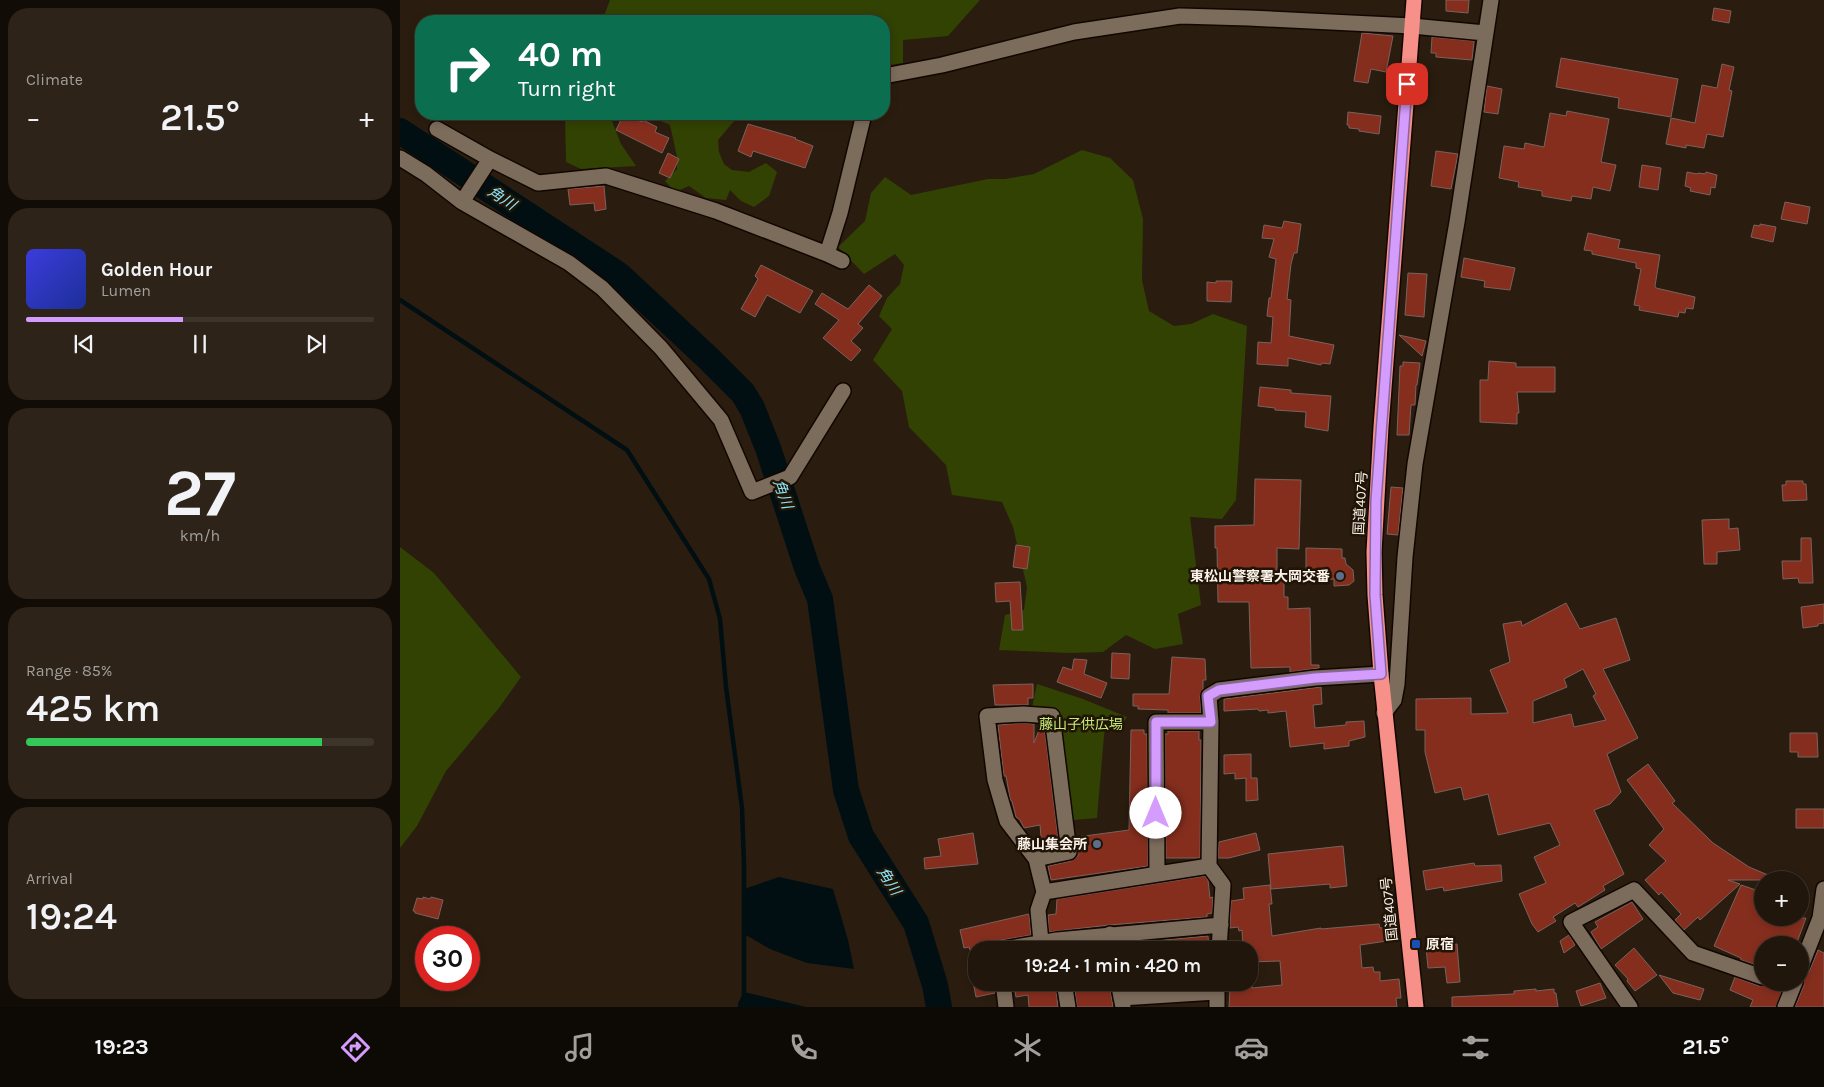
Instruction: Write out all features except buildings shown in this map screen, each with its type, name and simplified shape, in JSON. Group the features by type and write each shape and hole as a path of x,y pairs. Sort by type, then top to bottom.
{"highway":[{"name":"国道407号","path":"1414,0 1376,501 1375,595 1384,713 1416,1007"}],"street":[{"path":"1384,713 1394,700 1397,684 1415,464 1457,222 1491,0"},
{"path":"890,75 942,65 1074,32 1180,16 1412,26 1485,33"},
{"path":"827,254 840,213 863,120"},
{"path":"437,129 490,159 538,182 606,176 716,211 842,261"},
{"path":"400,158 426,174 462,202 569,263 602,288 661,348 720,420 752,492 790,477 843,391"},
{"path":"462,202 490,159"},
{"path":"1220,941 1222,885 1209,866 1211,722 1208,696 1219,690 1315,678 1381,674"},
{"path":"1036,859 1069,852 1052,716 1023,714 987,716 995,780 1007,821 1036,859 1044,892 1038,910 1041,941"},
{"path":"1156,874 1156,722 1211,722"},
{"path":"1044,892 1209,866"},
{"path":"1809,949 1822,919 1824,889"},
{"path":"1630,1007 1571,922 1634,890 1692,953 1754,974"},
{"path":"1077,941 1110,934 1221,925"},
{"path":"1110,934 1111,941"},
{"path":"1004,991 1006,1007"},
{"path":"1065,991 1068,1007"},
{"path":"1122,1002 1192,991"},
{"path":"1217,991 1217,1007"},
{"path":"1785,1007 1788,991"}],"green space":[{"path":"610,0 980,0 948,36 903,40 903,63 890,65 890,15 604,15"},
{"path":"565,120 615,120 612,121 621,144 636,166 581,169 566,162"},
{"path":"659,120 735,120 718,140 719,152 724,164 732,170 749,172 766,163 777,172 769,196 754,207 741,201 730,190 726,200 706,198 689,186 675,192 665,181 677,169 677,157 670,125"},
{"path":"1082,150 1110,158 1133,180 1143,219 1142,280 1149,311 1174,326 1191,324 1213,314 1247,326 1236,500 1222,519 1190,517 1201,605 1178,614 1183,644 1155,649 1126,635 1103,652 1069,653 999,650 1005,615 1024,610 1027,587 1013,527 1002,502 952,495 946,465 909,427 902,391 873,360 892,329 879,316 887,298 900,284 904,265 895,254 864,274 838,247 865,221 871,193 885,177 911,195 988,179 1005,179 1034,174"},
{"path":"400,547 434,573 521,677 499,708 446,771 417,826 400,848"},
{"name":"藤山子供広場","path":"1037,684 1083,699 1127,717 1123,723 1105,724 1097,818 1074,820 1069,818 1056,713 1032,708"}],"shaded area":[{"path":"779,877 833,889 848,940 854,969 807,963 770,949 744,934 744,889"},
{"path":"744,992 806,1007 738,1007"}],"waterway":[{"name":"角川","path":"400,131 619,275 743,393 752,408 768,448 807,568 820,599 846,790 861,836 916,923 935,985 939,1007"},
{"path":"400,300 627,450 709,579 720,619 726,687 742,808 744,1007"}],"place":[{"name":"東松山警察署大岡交番","path":"1340,576"},
{"name":"藤山集会所","path":"1097,844"},
{"name":"原宿","path":"1416,944"}],"route":[{"path":"1156,813 1156,722 1211,722 1208,696 1219,690 1315,678 1381,674 1375,595 1376,501 1407,84"}]}
